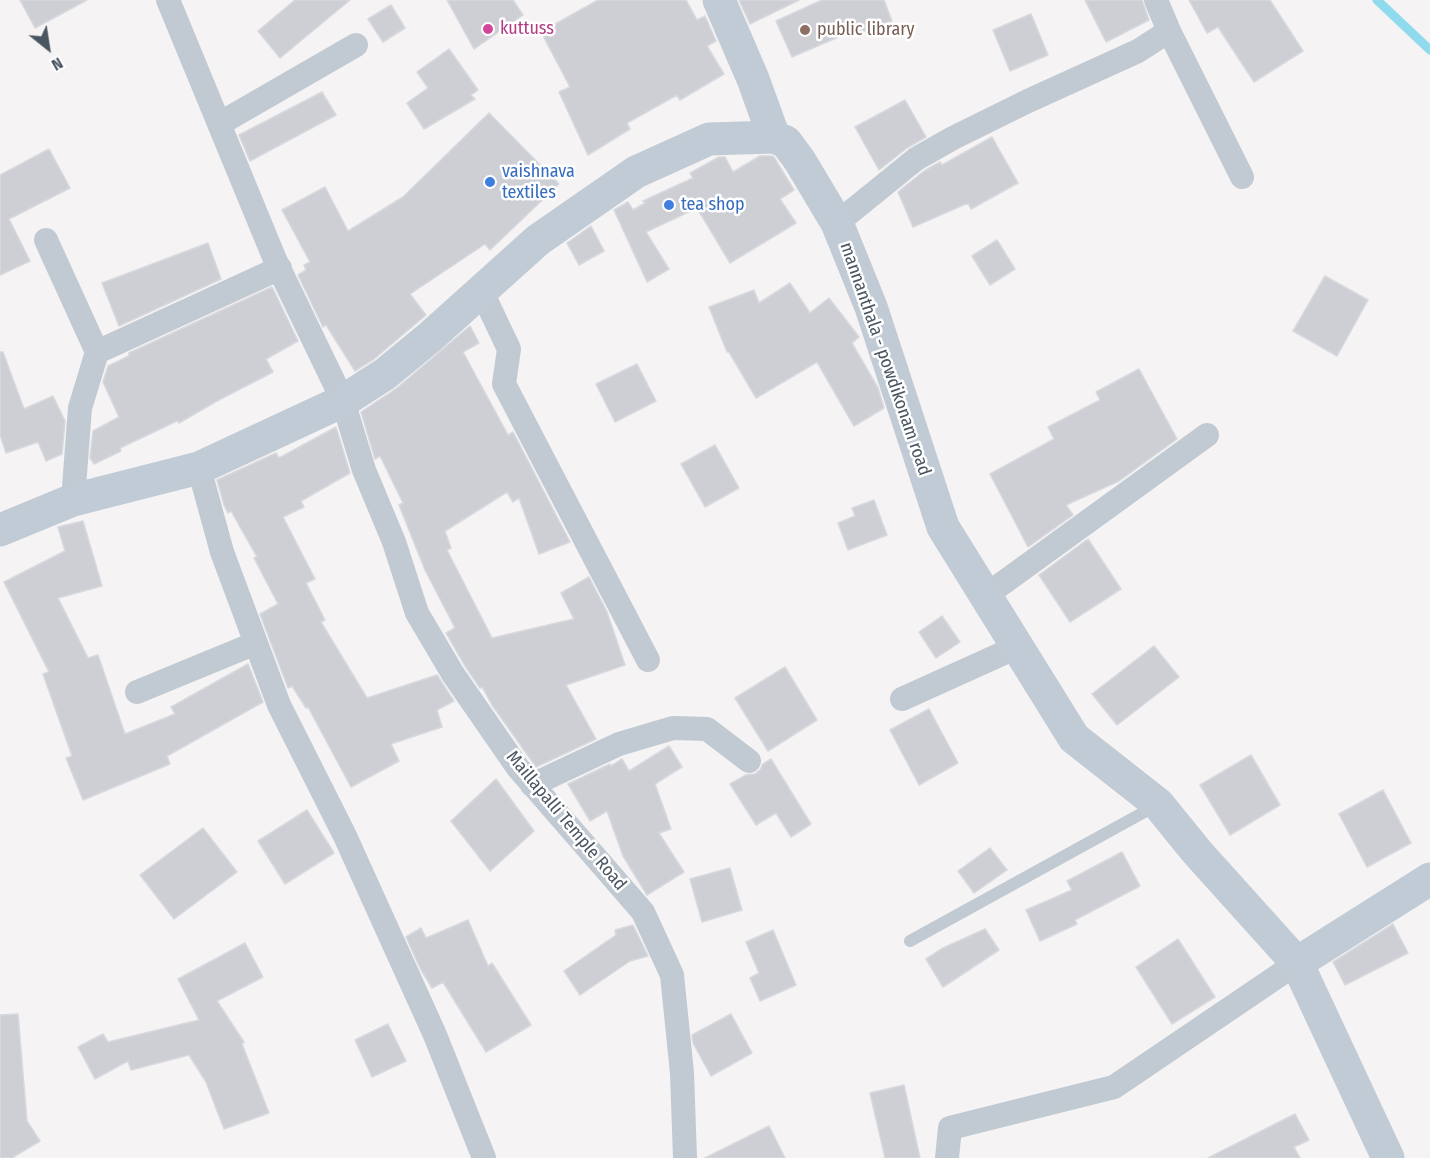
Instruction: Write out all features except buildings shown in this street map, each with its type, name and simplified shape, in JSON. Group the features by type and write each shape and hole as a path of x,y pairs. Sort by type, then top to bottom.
{"main road":[{"path":"0,530 73,500 199,468 343,401 386,374 430,338 538,240 636,172 709,139 774,137 753,79 719,0"},
{"name":"mannanthala - powdikonam road","path":"774,137 786,142 800,161 837,223 871,307 943,527 1074,738 1158,804 1197,852 1297,963 1388,1158"},
{"path":"1297,963 1430,879"}],"street":[{"name":"Maillapalli Temple Road","path":"168,0 280,268 343,401 364,470 394,542 417,613 453,674 518,768 643,912 672,975 682,1073 685,1158"},
{"path":"1156,0 1169,31 1242,177"},
{"path":"837,223 916,159 1028,101 1138,51 1169,31"},
{"path":"219,124 356,45"},
{"path":"46,240 97,351 80,408 73,500"},
{"path":"97,351 280,268"},
{"path":"482,290 510,349 504,384 648,660"},
{"path":"985,596 1207,435"},
{"path":"199,468 222,552 279,705 345,836 435,1035 476,1155"},
{"path":"137,692 256,643"},
{"path":"902,699 1017,647"},
{"path":"532,785 619,744 673,728 706,729 749,761"},
{"path":"947,1158 950,1128 1114,1087 1297,963"}],"lane":[{"path":"910,941 1158,804"}],"waterway":[{"path":"1377,0 1430,50"}],"place":[{"name":"kuttuss","path":"488,29"},
{"name":"public library","path":"805,30"},
{"name":"vaishnava textiles","path":"490,182"},
{"name":"tea shop","path":"669,205"}]}
